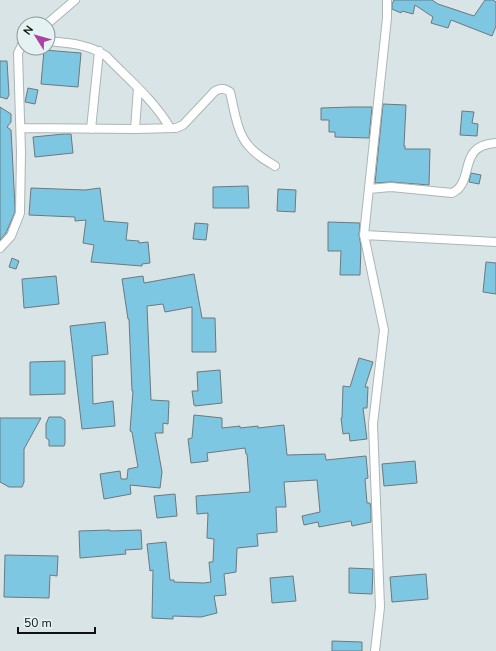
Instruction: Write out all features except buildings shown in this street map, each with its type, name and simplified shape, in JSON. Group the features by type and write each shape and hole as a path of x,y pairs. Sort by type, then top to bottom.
{"street":[{"path":"56,16 75,0"},
{"path":"375,651 380,607 373,424 384,330 364,235 387,18 386,0"},
{"path":"56,42 77,44 99,51 106,56 138,88 162,115 170,128"},
{"path":"91,129 99,51"},
{"path":"0,248 11,236 20,213 21,128 18,56"},
{"path":"135,129 138,88"},
{"path":"21,128 176,128 183,125 215,91 220,88 230,92 242,136 247,145 259,156 274,166"},
{"path":"369,189 392,187 452,193 459,190 469,159 478,148 486,144 496,143"},
{"path":"364,235 496,242"}]}
